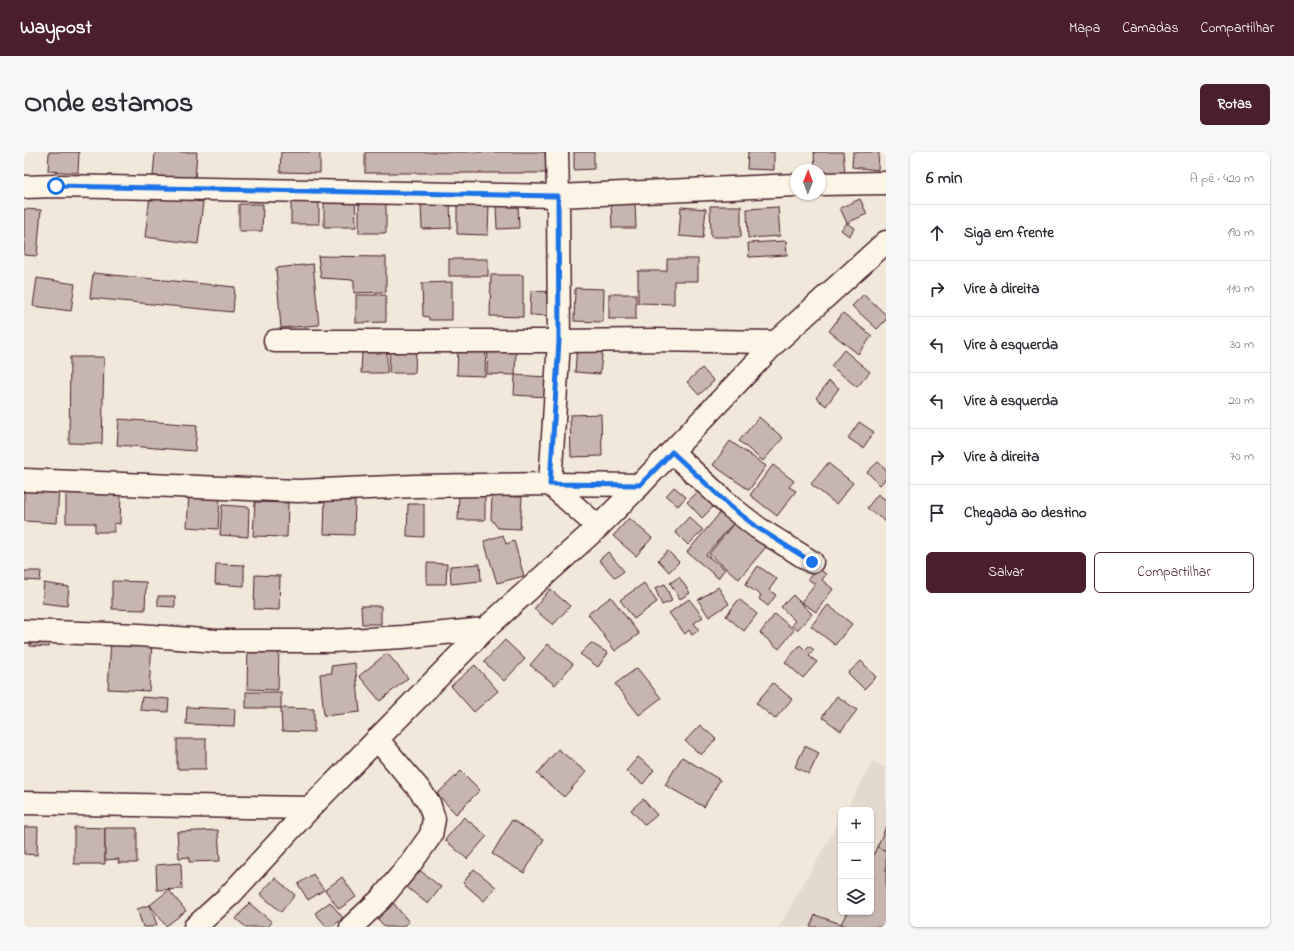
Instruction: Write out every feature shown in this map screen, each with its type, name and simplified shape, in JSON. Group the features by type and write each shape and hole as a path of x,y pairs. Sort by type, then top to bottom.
{"street":[{"path":"550,484 559,341 557,152"},
{"path":"826,184 886,183"},
{"path":"24,188 56,186 558,196 790,185"},
{"path":"195,927 230,895 310,808 485,629 598,527 672,452 776,342 886,242"},
{"path":"275,341 653,340 776,342"},
{"path":"672,452 731,507 758,528 812,562"},
{"path":"24,480 298,491 415,486 550,484 640,485"},
{"path":"550,484 598,527"},
{"path":"24,631 139,635 216,641 332,641 403,637 485,629"},
{"path":"351,927 381,899 411,863 431,835 434,819 428,803 420,789 377,739"},
{"path":"24,803 310,808"}],"shaded area":[{"path":"873,761 886,768 886,927 779,927 838,823 838,915 874,915 874,807 848,807"}],"building":[{"path":"49,152 79,152 78,173 48,171"},
{"path":"155,152 197,152 195,179 153,176"},
{"path":"281,152 320,152 320,173 280,172"},
{"path":"365,152 547,152 547,173 365,173"},
{"path":"574,152 594,152 594,169 574,170"},
{"path":"748,152 774,152 774,170 747,169"},
{"path":"814,152 843,152 845,173 826,175 826,164 815,164"},
{"path":"853,152 879,152 878,170 852,167"},
{"path":"150,196 203,202 198,244 145,237"},
{"path":"324,196 355,196 356,227 324,227"},
{"path":"359,196 386,196 386,233 359,233"},
{"path":"291,199 319,199 319,224 291,224"},
{"path":"860,199 867,214 847,223 840,208"},
{"path":"457,201 489,202 488,235 457,234"},
{"path":"450,202 451,228 422,229 421,203"},
{"path":"635,202 636,228 612,228 611,203"},
{"path":"518,203 519,228 497,229 496,204"},
{"path":"239,204 263,204 262,231 239,231"},
{"path":"710,206 741,206 741,237 711,237"},
{"path":"681,207 706,209 703,238 679,236"},
{"path":"778,207 780,236 748,238 747,209"},
{"path":"24,209 41,210 37,256 24,255"},
{"path":"847,223 855,228 849,236 841,230"},
{"path":"786,241 787,255 749,257 748,243"},
{"path":"318,256 386,257 386,292 354,293 354,280 321,278"},
{"path":"449,259 488,259 488,276 449,276"},
{"path":"667,259 698,259 698,281 674,281 674,304 638,303 638,271 667,271"},
{"path":"313,264 319,325 281,328 276,268"},
{"path":"93,273 235,287 233,312 90,298"},
{"path":"491,275 523,275 523,317 490,316"},
{"path":"37,278 75,284 71,311 33,306"},
{"path":"452,282 452,320 429,320 429,317 423,316 422,283"},
{"path":"575,288 604,289 603,322 574,321"},
{"path":"531,291 555,292 554,316 530,315"},
{"path":"609,294 636,294 636,319 609,319"},
{"path":"864,294 886,315 886,320 877,329 852,306"},
{"path":"356,295 386,295 386,322 356,323"},
{"path":"843,313 872,336 858,354 829,331"},
{"path":"458,343 486,344 485,376 457,375"},
{"path":"577,344 603,347 600,374 575,372"},
{"path":"488,348 516,349 515,375 487,374"},
{"path":"390,349 416,349 415,373 389,373"},
{"path":"844,350 870,372 857,387 831,366"},
{"path":"362,351 387,351 387,373 361,373"},
{"path":"70,357 104,357 102,444 69,443"},
{"path":"702,368 714,381 699,395 687,382"},
{"path":"515,375 547,377 547,397 514,395"},
{"path":"829,381 839,388 826,406 816,398"},
{"path":"601,414 602,456 571,457 570,415"},
{"path":"759,417 783,438 763,461 739,441"},
{"path":"119,419 197,425 195,451 117,445"},
{"path":"859,422 874,432 863,448 848,438"},
{"path":"730,441 766,466 749,490 713,465"},
{"path":"878,462 886,469 886,478 880,485 867,472"},
{"path":"828,463 853,483 836,504 811,484"},
{"path":"773,465 794,481 789,487 796,491 777,516 750,495"},
{"path":"24,485 59,487 57,523 24,521"},
{"path":"674,487 686,497 678,506 666,496"},
{"path":"702,488 717,503 702,518 687,502"},
{"path":"459,492 485,492 485,520 458,520"},
{"path":"66,493 121,494 120,524 114,523 114,532 95,532 95,523 66,523"},
{"path":"189,494 220,496 218,529 187,527"},
{"path":"878,494 886,500 886,522 867,508"},
{"path":"492,496 522,497 520,529 498,528 491,519"},
{"path":"325,500 355,501 354,535 324,534"},
{"path":"255,502 288,503 287,537 253,536"},
{"path":"408,504 424,504 424,537 407,536"},
{"path":"222,505 249,507 248,537 220,535"},
{"path":"720,513 733,523 706,555 725,569 718,578 687,552"},
{"path":"740,516 771,541 739,579 709,554"},
{"path":"689,517 703,530 688,545 675,532"},
{"path":"629,518 652,538 636,556 613,536"},
{"path":"503,535 506,544 514,541 524,576 497,583 484,541"},
{"path":"668,551 679,562 669,572 658,560"},
{"path":"608,552 624,571 615,578 599,560"},
{"path":"427,563 447,564 446,584 427,584"},
{"path":"216,564 244,565 244,586 215,584"},
{"path":"480,564 481,581 451,584 450,566"},
{"path":"758,566 777,579 769,590 776,595 768,606 759,599 761,595 745,585"},
{"path":"817,568 826,574 822,580 833,589 816,612 801,602 815,584 808,579"},
{"path":"24,571 41,571 40,581 24,580"},
{"path":"255,575 280,576 279,610 254,609"},
{"path":"679,577 690,593 680,599 670,583"},
{"path":"112,581 146,582 145,610 112,609"},
{"path":"44,583 69,587 67,606 42,603"},
{"path":"644,583 657,602 634,619 620,600"},
{"path":"665,584 672,601 662,605 655,588"},
{"path":"718,587 729,604 709,617 698,600"},
{"path":"550,589 570,606 553,625 534,609"},
{"path":"793,595 812,614 797,630 791,625 795,621 781,607"},
{"path":"158,596 175,596 175,607 158,606"},
{"path":"611,597 639,634 615,651 588,614"},
{"path":"689,599 703,617 694,623 699,630 692,635 689,630 685,634 669,613"},
{"path":"739,599 757,614 744,631 726,616"},
{"path":"828,605 852,624 835,645 811,626"},
{"path":"361,606 381,606 381,624 362,624"},
{"path":"775,614 794,630 779,649 760,633"},
{"path":"31,633 51,634 49,647 30,646"},
{"path":"111,640 152,642 149,691 108,689"},
{"path":"505,640 525,659 504,681 484,662"},
{"path":"591,643 608,653 598,667 580,654"},
{"path":"548,644 573,664 555,685 530,665"},
{"path":"800,645 805,650 809,646 814,650 809,656 817,662 803,678 785,662"},
{"path":"248,647 279,648 278,690 247,689"},
{"path":"387,653 408,678 380,701 359,676"},
{"path":"861,661 876,677 864,689 848,673"},
{"path":"355,663 360,712 324,716 320,674 332,673 331,666"},
{"path":"475,665 498,691 474,712 451,686"},
{"path":"637,668 661,698 639,715 615,684"},
{"path":"773,683 792,699 775,719 756,703"},
{"path":"246,692 281,692 281,708 246,708"},
{"path":"837,696 857,710 841,731 822,717"},
{"path":"142,697 169,699 168,712 140,710"},
{"path":"187,707 235,709 234,726 186,724"},
{"path":"281,708 314,709 314,732 282,731"},
{"path":"700,725 716,739 701,755 685,741"},
{"path":"177,739 206,739 206,769 177,769"},
{"path":"805,746 819,753 809,774 795,767"},
{"path":"558,749 586,772 564,797 537,774"},
{"path":"638,757 654,770 643,784 626,771"},
{"path":"682,757 720,780 704,807 665,785"},
{"path":"461,771 480,790 456,814 437,794"},
{"path":"643,799 657,815 645,825 631,810"},
{"path":"464,817 487,836 467,859 445,840"},
{"path":"512,820 544,839 524,873 492,854"},
{"path":"24,827 38,827 37,855 24,854"},
{"path":"74,827 105,828 105,864 74,864"},
{"path":"886,827 886,851 877,847"},
{"path":"105,828 137,828 137,863 118,863 119,859 105,860"},
{"path":"218,830 220,861 189,862 189,857 179,858 177,832"},
{"path":"877,847 886,851 886,927 848,927 841,924 846,915 874,915 874,854"},
{"path":"181,863 182,889 157,890 156,865"},
{"path":"418,869 441,887 428,904 404,885"},
{"path":"474,869 496,887 484,901 463,883"},
{"path":"313,874 324,890 308,900 298,884"},
{"path":"342,877 356,897 339,909 325,890"},
{"path":"275,878 295,895 281,912 260,894"},
{"path":"169,890 186,911 166,926 150,905"},
{"path":"389,898 409,922 402,927 385,927 372,912"},
{"path":"330,902 343,918 332,927 327,927 315,913"},
{"path":"249,903 272,922 268,927 246,927 236,919"},
{"path":"150,905 157,925 143,927 137,909"},
{"path":"815,915 841,924 848,927 810,927"}],"route":[{"path":"56,186 558,196 559,341 550,484 640,485 672,452 731,507 758,528 812,562"}]}
